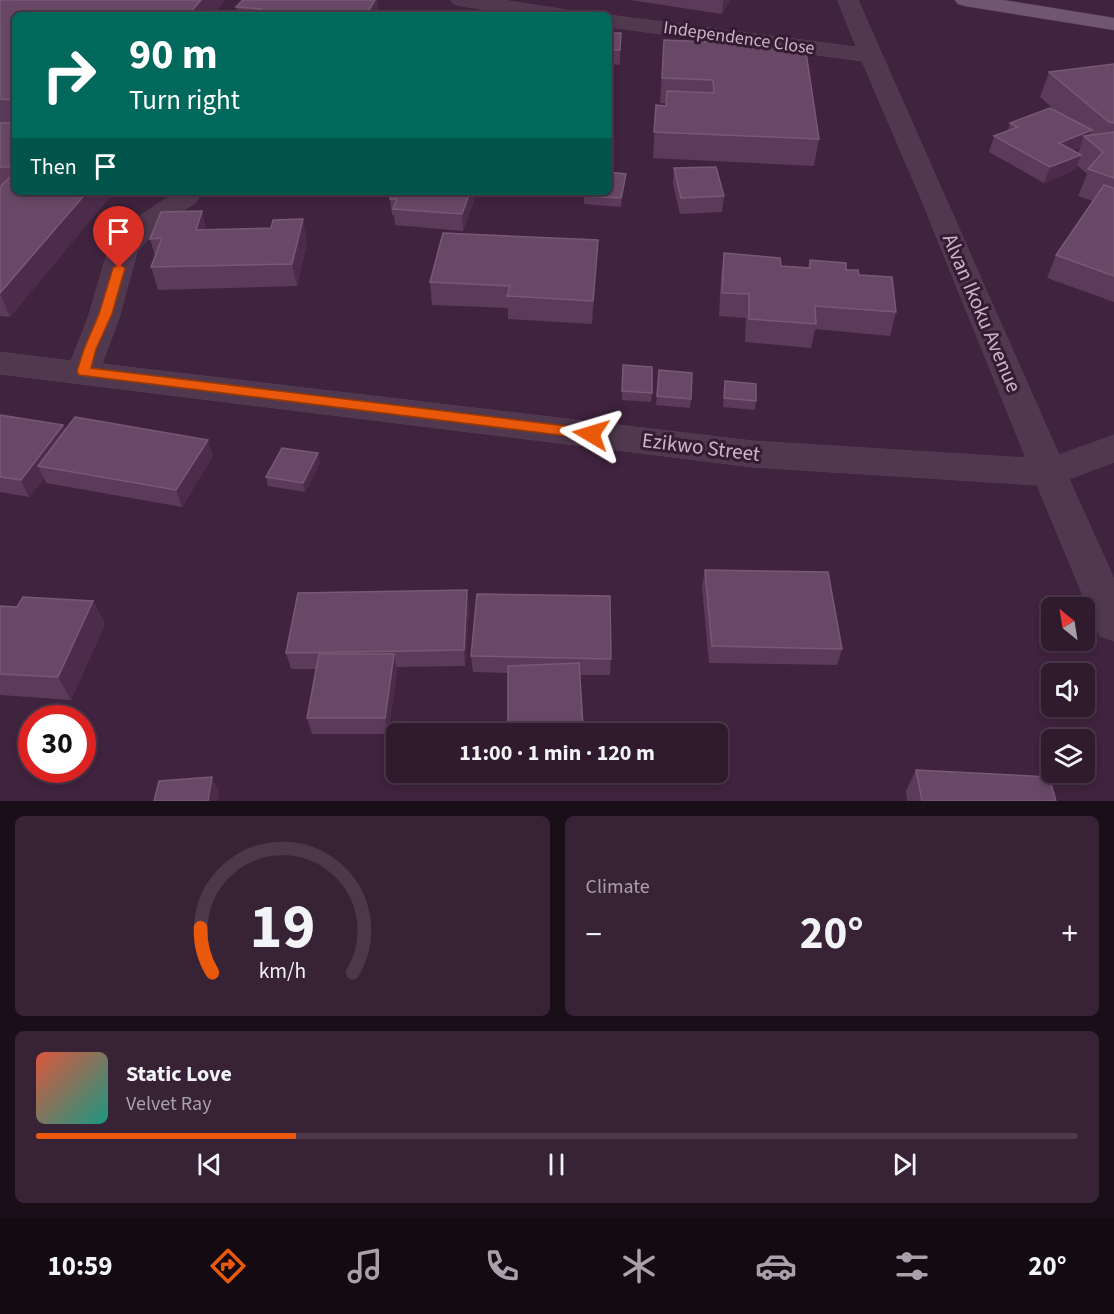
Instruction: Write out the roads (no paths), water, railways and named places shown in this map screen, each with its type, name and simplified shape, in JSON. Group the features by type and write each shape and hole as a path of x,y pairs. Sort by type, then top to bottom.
{"main road":[{"path":"965,0 1114,24"}],"street":[{"path":"461,0 541,12"},
{"name":"Alvan Ikoku Avenue","path":"848,2 869,55 910,142 1048,473 1114,624"},
{"name":"Independence Close","path":"612,21 869,55"},
{"path":"84,371 90,349 105,314 122,253 141,229 186,197"},
{"name":"Ezikwo Street","path":"0,363 84,371 753,454 1048,473 1114,448"}]}
